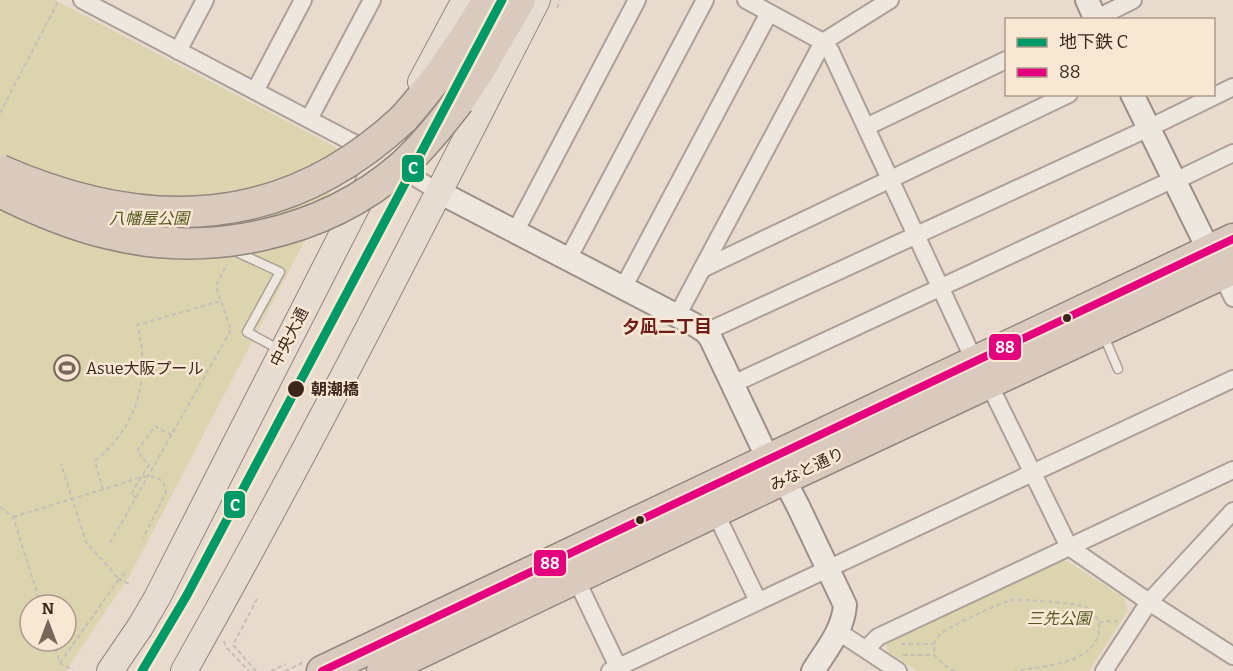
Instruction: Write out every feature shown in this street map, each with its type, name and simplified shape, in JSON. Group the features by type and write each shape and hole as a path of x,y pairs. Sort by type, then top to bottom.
{"highway":[{"path":"0,170 24,181 79,199 144,211 198,212 229,209 282,196 340,169 380,141 403,119 435,81 457,51 488,0"},
{"path":"0,192 55,217 107,234 164,243 215,243 242,239 269,234 319,217 337,210 378,185 404,165 459,101 520,0"},
{"name":"みなと通り","path":"982,373 1101,331 1226,266"},
{"name":"みなと通り","path":"322,671 776,469 982,373 1226,266"},
{"name":"みなと通り","path":"382,671 715,512 776,469"}],"main road":[{"name":"中央大通","path":"110,671 157,598 381,157 465,0"},
{"path":"183,671 265,524 537,0"},
{"path":"201,671 199,661 206,631"}],"street":[{"path":"82,0 102,5 178,51 381,157 439,192 706,332 717,349 845,605 839,632 813,671"},
{"path":"178,51 205,0"},
{"path":"255,91 303,0"},
{"path":"309,119 372,0"},
{"path":"515,232 637,0"},
{"path":"568,260 705,0"},
{"path":"746,0 823,42 830,50 940,287 1069,547 1233,656"},
{"path":"677,316 823,42 890,0"},
{"path":"1093,14 1132,0"},
{"path":"623,288 769,13"},
{"path":"866,127 1005,60"},
{"path":"1215,96 1233,87"},
{"path":"702,269 1065,96"},
{"path":"1133,96 1175,181 1226,266"},
{"path":"706,332 1215,96"},
{"path":"733,384 1233,153"},
{"path":"576,579 616,670 758,601 1233,379"},
{"path":"866,649 878,637 1233,470"},
{"path":"1107,670 1149,602 1233,511"},
{"path":"715,512 758,601"},
{"path":"839,632 866,649 876,665 900,663"}],"lane":[{"path":"0,179 58,182"},
{"path":"110,195 172,223"},
{"path":"193,232 279,272 247,332 282,351"},
{"path":"1101,331 1118,369"}],"path":[{"path":"0,113 59,0"},
{"path":"380,204 394,211 387,224"},
{"path":"110,543 231,330 216,286 234,251"},
{"path":"103,490 95,461 116,442 139,400 144,362 143,344 138,325 221,302"},
{"path":"137,498 131,494 149,465 137,451 155,426 172,436"},
{"path":"61,464 86,542 119,579 131,585"},
{"path":"13,517 147,476 158,477 163,481 166,492 143,538"},
{"path":"0,507 13,517 37,593"},
{"path":"60,663 125,573"},
{"path":"256,671 233,645 257,599"},
{"path":"955,671 944,666 934,655 934,644 939,636 948,628 1011,600 1086,608 1099,622 1098,636 1091,648 1084,653 1060,663 1015,671"},
{"path":"1099,622 1121,620"},
{"path":"899,644 934,644"},
{"path":"57,653 60,663 73,670"},
{"path":"900,663 934,655"},
{"path":"271,671 286,664"}],"green space":[{"name":"八幡屋公園","path":"0,0 55,0 343,151 346,162 130,575 78,653 66,671 0,671"},
{"name":"三先公園","path":"1059,560 1067,561 1124,598 1128,611 1089,671 917,671 887,651 887,643"}],"metro line":[{"name":"C","path":"142,671 187,595 502,0"}],"transit line":[{"name":"88","path":"322,671 1233,239"}],"place":[{"name":"Asue大阪プール","path":"67,368"},
{"name":"朝潮橋","path":"296,389"}],"district":[{"name":"夕凪二丁目","path":"667,327"}]}
